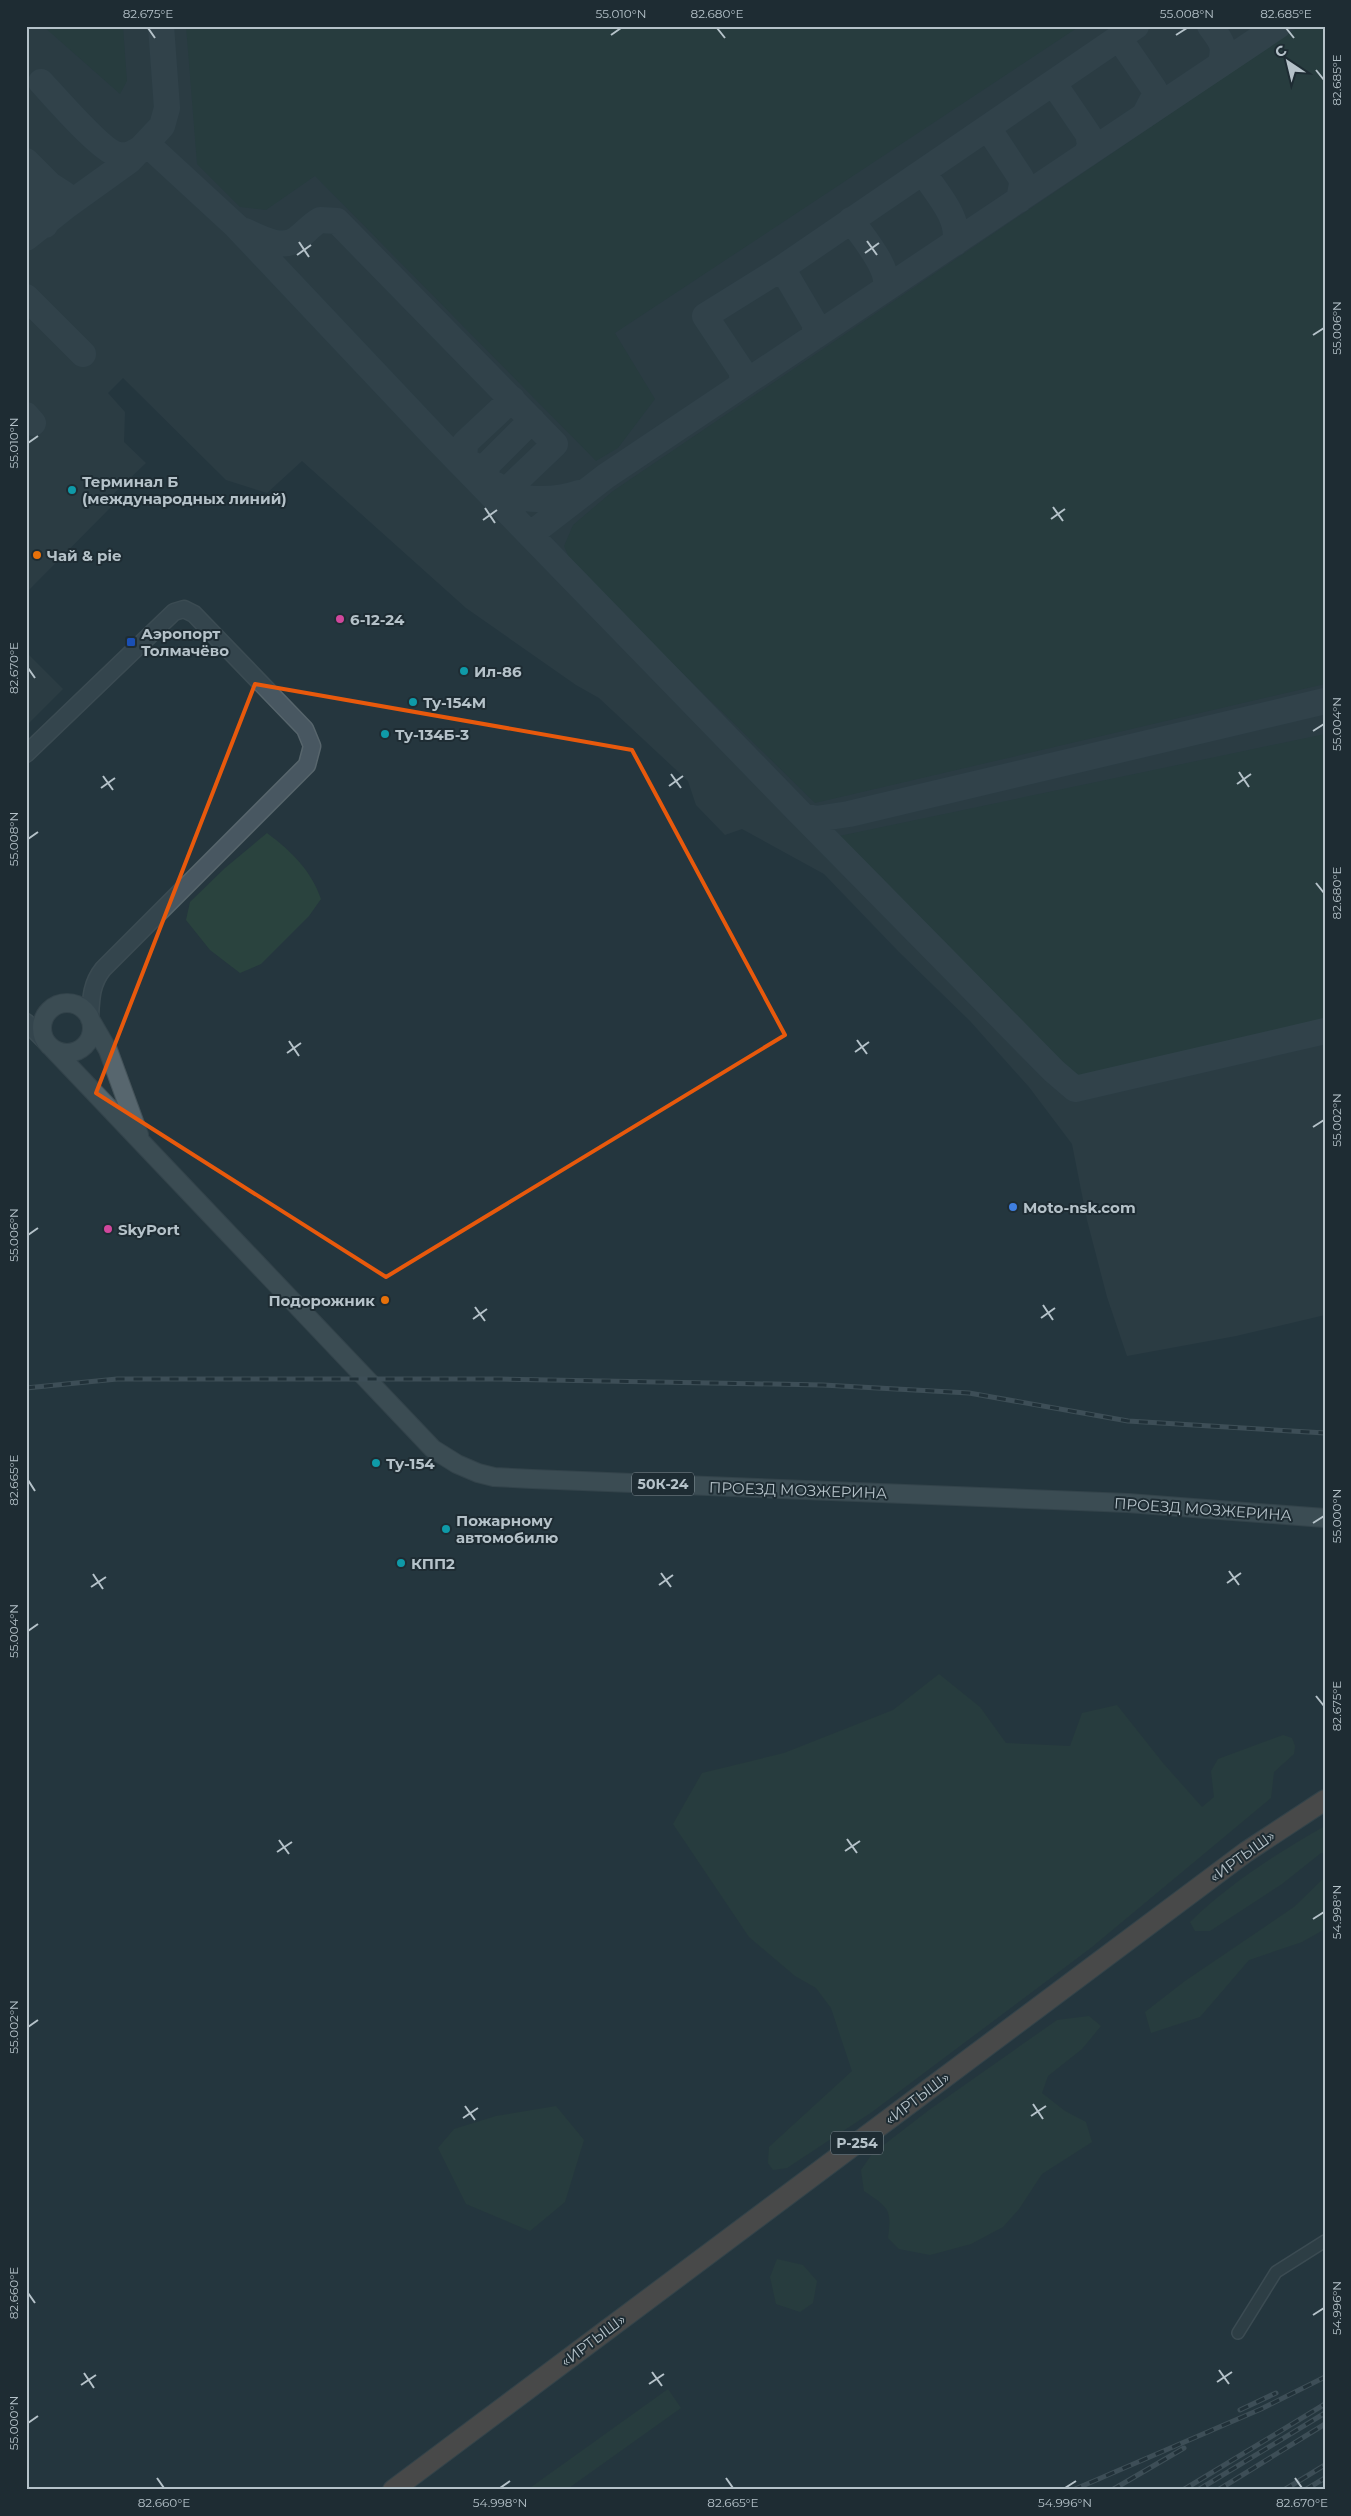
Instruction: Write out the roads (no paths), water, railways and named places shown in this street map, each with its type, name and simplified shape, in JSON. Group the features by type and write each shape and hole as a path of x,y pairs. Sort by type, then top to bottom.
{"highway":[{"name":"«ИРТЫШ»","path":"392,2490 1246,1852 1325,1800"}],"main road":[{"path":"63,1004 79,1006 90,1018 91,1034 82,1048 67,1053 49,1045 43,1034 44,1018 55,1006 63,1004"},
{"name":"ПРОЕЗД МОЗЖЕРИНА","path":"90,1018 108,1050 141,1140"},
{"name":"ПРОЕЗД МОЗЖЕРИНА","path":"49,1045 68,1067 141,1140 325,1338 368,1379 420,1438 446,1458 478,1472 494,1477 542,1480 1128,1503 1325,1518"}],"street":[{"path":"26,754 174,612 184,609 194,614 305,729 312,746 308,765 103,968 92,987 90,1018"},
{"path":"26,1022 49,1045"},
{"path":"1238,2333 1276,2272 1325,2242"}],"railway":[{"path":"26,1388 117,1379 499,1379 823,1385 969,1393 1128,1421 1325,1433"},
{"path":"1073,2490 1261,2409 1325,2377"},
{"path":"1240,2410 1276,2393"},
{"path":"1183,2490 1325,2404"},
{"path":"1198,2490 1325,2413"},
{"path":"1218,2490 1325,2424"},
{"path":"1112,2490 1184,2448"},
{"path":"1284,2490 1325,2465"},
{"path":"1305,2490 1325,2478"}],"place":[{"name":"Терминал Б (международных линий)","path":"72,490"},
{"name":"Чай & pie","path":"37,555"},
{"name":"6-12-24","path":"340,619"},
{"name":"Аэропорт Толмачёво","path":"131,642"},
{"name":"Ил-86","path":"464,671"},
{"name":"Ту-154М","path":"413,702"},
{"name":"Ту-134Б-3","path":"385,734"},
{"name":"Moto-nsk.com","path":"1013,1207"},
{"name":"SkyPort","path":"108,1229"},
{"name":"Подорожник","path":"385,1300"},
{"name":"Ту-154","path":"376,1463"},
{"name":"Пожарному автомобилю","path":"446,1529"},
{"name":"КПП2","path":"401,1563"}]}
